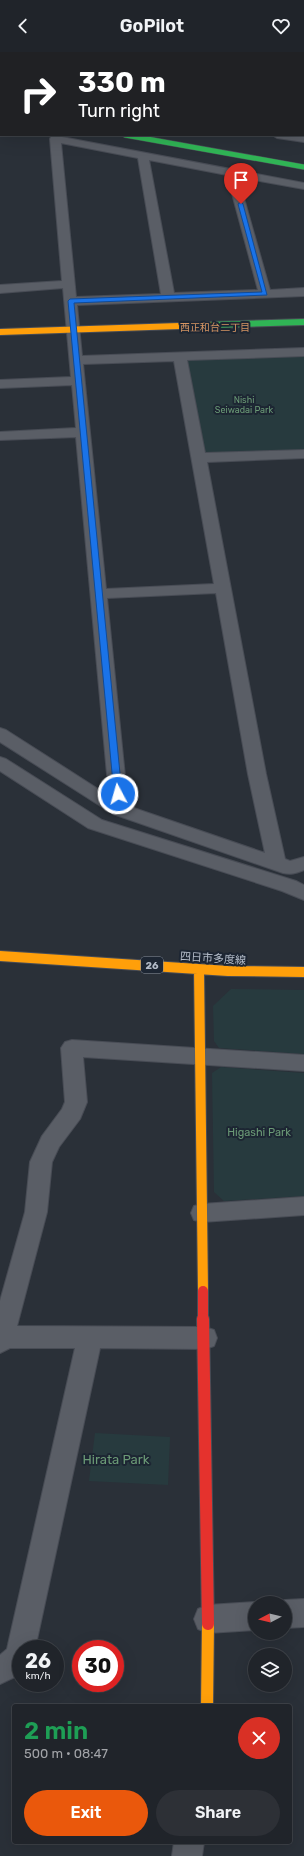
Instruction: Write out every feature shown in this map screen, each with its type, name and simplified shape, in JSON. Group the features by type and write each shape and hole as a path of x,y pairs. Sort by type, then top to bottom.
{"main road":[{"path":"131,136 304,167"},
{"path":"183,136 304,158"},
{"path":"0,332 304,322"},
{"name":"四日市多度線","path":"0,956 64,958 251,973 304,972"},
{"path":"199,970 202,1056 202,1213 208,1619 207,1704"}],"street":[{"path":"284,136 304,139"},
{"path":"119,810 84,432 70,301 56,137 143,157 304,186"},
{"path":"143,157 168,297"},
{"path":"232,174 265,294"},
{"path":"0,289 69,284"},
{"path":"70,301 304,292"},
{"path":"76,360 304,352"},
{"path":"180,356 276,862"},
{"path":"0,384 78,381"},
{"path":"0,436 84,432"},
{"path":"199,458 304,454"},
{"path":"98,594 223,588"},
{"path":"0,734 93,795 119,810 290,868 304,863"},
{"path":"0,763 95,824 282,883 304,893"},
{"path":"205,1338 90,1337 1,1339 25,1257 34,1220 41,1162 50,1142 72,1112 76,1102 72,1048 304,1063"},
{"path":"202,1213 304,1206"},
{"path":"23,1640 90,1337"},
{"path":"292,1613 304,1612"},
{"path":"208,1619 248,1616"},
{"path":"0,1670 12,1664"},
{"path":"187,1856 189,1844"}],"green space":[{"name":"Nishi Seiwadai Park","path":"304,355 304,450 209,454 203,451 187,361 192,359"},
{"path":"231,989 304,990 304,1054 219,1048 214,1041 213,1006"},
{"name":"Higashi Park","path":"221,1067 304,1073 304,1196 224,1201 214,1192 212,1073"},
{"name":"Hirata Park","path":"95,1433 170,1437 168,1485 89,1481"}],"traffic: fast":[{"path":"131,136 304,167"},
{"path":"209,325 304,322"}],"traffic: slow":[{"path":"0,332 209,325"},
{"path":"0,956 190,969 304,972"},
{"path":"199,970 202,1090 203,1291"},
{"path":"207,1704 208,1624"}],"traffic: jam":[{"path":"203,1291 208,1624"}],"district":[{"name":"西正和台二丁目","path":"215,327"}],"route":[{"path":"118,794 74,329 70,301 265,294 241,204"}]}
